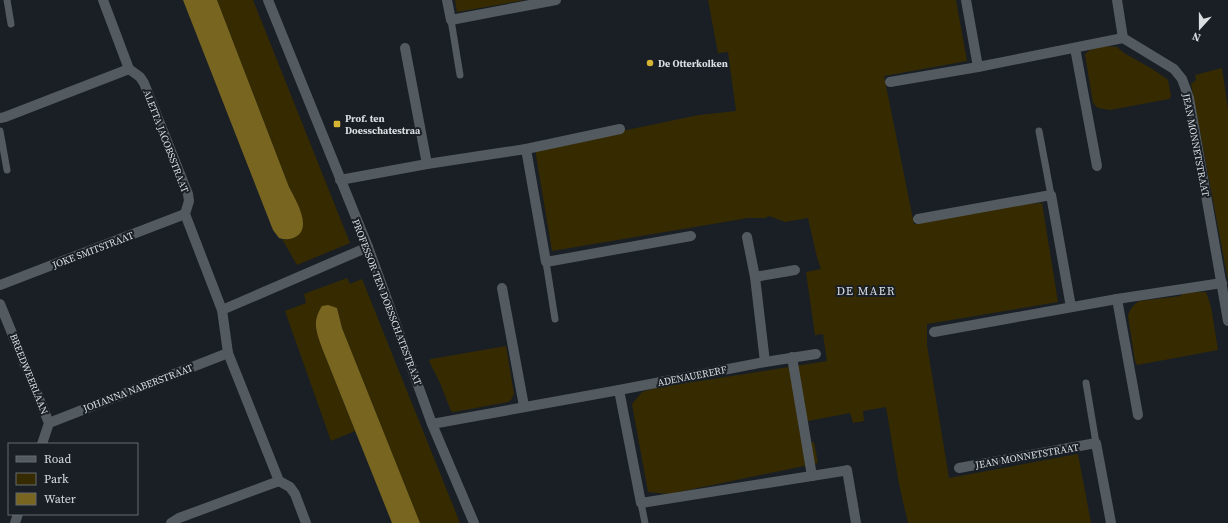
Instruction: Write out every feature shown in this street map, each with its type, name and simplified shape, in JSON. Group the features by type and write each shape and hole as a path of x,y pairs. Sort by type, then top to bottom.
{"street":[{"name":"ALETTA JACOBSSTRAAT","path":"103,0 129,68 140,77 144,83 188,194 189,201 185,214"},
{"name":"PROFESSOR TEN DOESSCHATESTRAAT","path":"268,0 368,247 432,424 474,523"},
{"path":"447,0 452,20 556,0"},
{"path":"966,0 978,67"},
{"path":"890,82 978,67 1123,38 1117,0"},
{"name":"JEAN MONNETSTRAAT","path":"1123,38 1174,68 1182,79 1189,98 1228,321"},
{"path":"405,48 427,164"},
{"path":"1075,48 1097,166"},
{"path":"0,118 129,68"},
{"path":"340,180 427,164 526,149 620,130"},
{"path":"526,149 546,262 691,236"},
{"path":"918,219 1051,195 1071,307"},
{"path":"185,214 222,310 228,353 279,481 290,487 295,494 306,523"},
{"name":"JOKE SMITSTRAAT","path":"0,285 185,214"},
{"path":"747,237 755,277 765,362"},
{"path":"222,310 368,247"},
{"path":"755,277 795,270"},
{"path":"934,332 1117,299 1222,283"},
{"path":"502,288 524,406"},
{"path":"1117,299 1138,415"},
{"name":"BREEDWEERLAAN","path":"0,304 49,423 42,443"},
{"name":"JOHANNA NABERSTRAAT","path":"49,423 228,353"},
{"name":"ADENAUERERF","path":"619,390 765,362 816,354"},
{"path":"792,358 812,476"},
{"path":"432,424 524,406 619,390 641,503 847,470 856,523"},
{"path":"1096,443 1111,523"},
{"name":"JEAN MONNETSTRAAT","path":"959,468 1096,443"},
{"path":"171,523 179,518 279,481"}],"lane":[{"path":"7,0 11,24"},
{"path":"452,20 460,75"},
{"path":"0,131 7,170"},
{"path":"1039,131 1051,195"},
{"path":"546,262 555,319"},
{"path":"1086,382 1096,443"},
{"path":"641,503 645,523"}],"green space":[{"path":"217,0 253,0 350,243 297,265 282,239 286,240 301,213 289,187"},
{"path":"455,0 525,0 457,12"},
{"path":"708,0 956,0 967,61 884,76 914,224 1027,204 1042,203 1058,302 927,324 927,345 949,478 1078,454 1091,523 908,523 899,484 886,407 863,411 864,421 853,423 850,413 798,423 802,444 814,442 818,463 669,494 648,492 632,404 642,392 655,388 827,361 823,334 815,335 806,272 821,269 808,218 785,222 769,216 765,218 748,218 552,251 535,149 699,115 736,111 728,52 718,53"},
{"path":"1104,46 1117,47 1124,53 1154,70 1168,80 1171,96 1169,99 1110,110 1098,108 1093,103 1085,54 1090,50"},
{"path":"1222,68 1228,109 1228,280 1191,84 1196,80 1195,75"},
{"path":"347,278 350,284 362,279 460,523 420,523 342,328 337,308 316,330 355,431 331,441 285,311 306,303 304,294"},
{"path":"1206,292 1211,307 1218,350 1137,365 1135,361 1128,316 1133,306 1139,301 1181,296 1181,293"},
{"path":"506,346 514,394 511,400 508,402 454,412 451,411 440,383 429,361 431,359"}],"water":[{"path":"183,0 217,0 289,187 301,212 303,226 301,232 295,237 288,239 279,238 273,230"},
{"path":"328,305 337,308 342,328 420,523 392,523 318,337 316,327 317,317 322,306"}],"place":[{"name":"De Otterkolken","path":"650,63"},
{"name":"Prof. ten Doesschatestraa","path":"337,124"}],"district":[{"name":"DE MAER","path":"866,291"}]}
